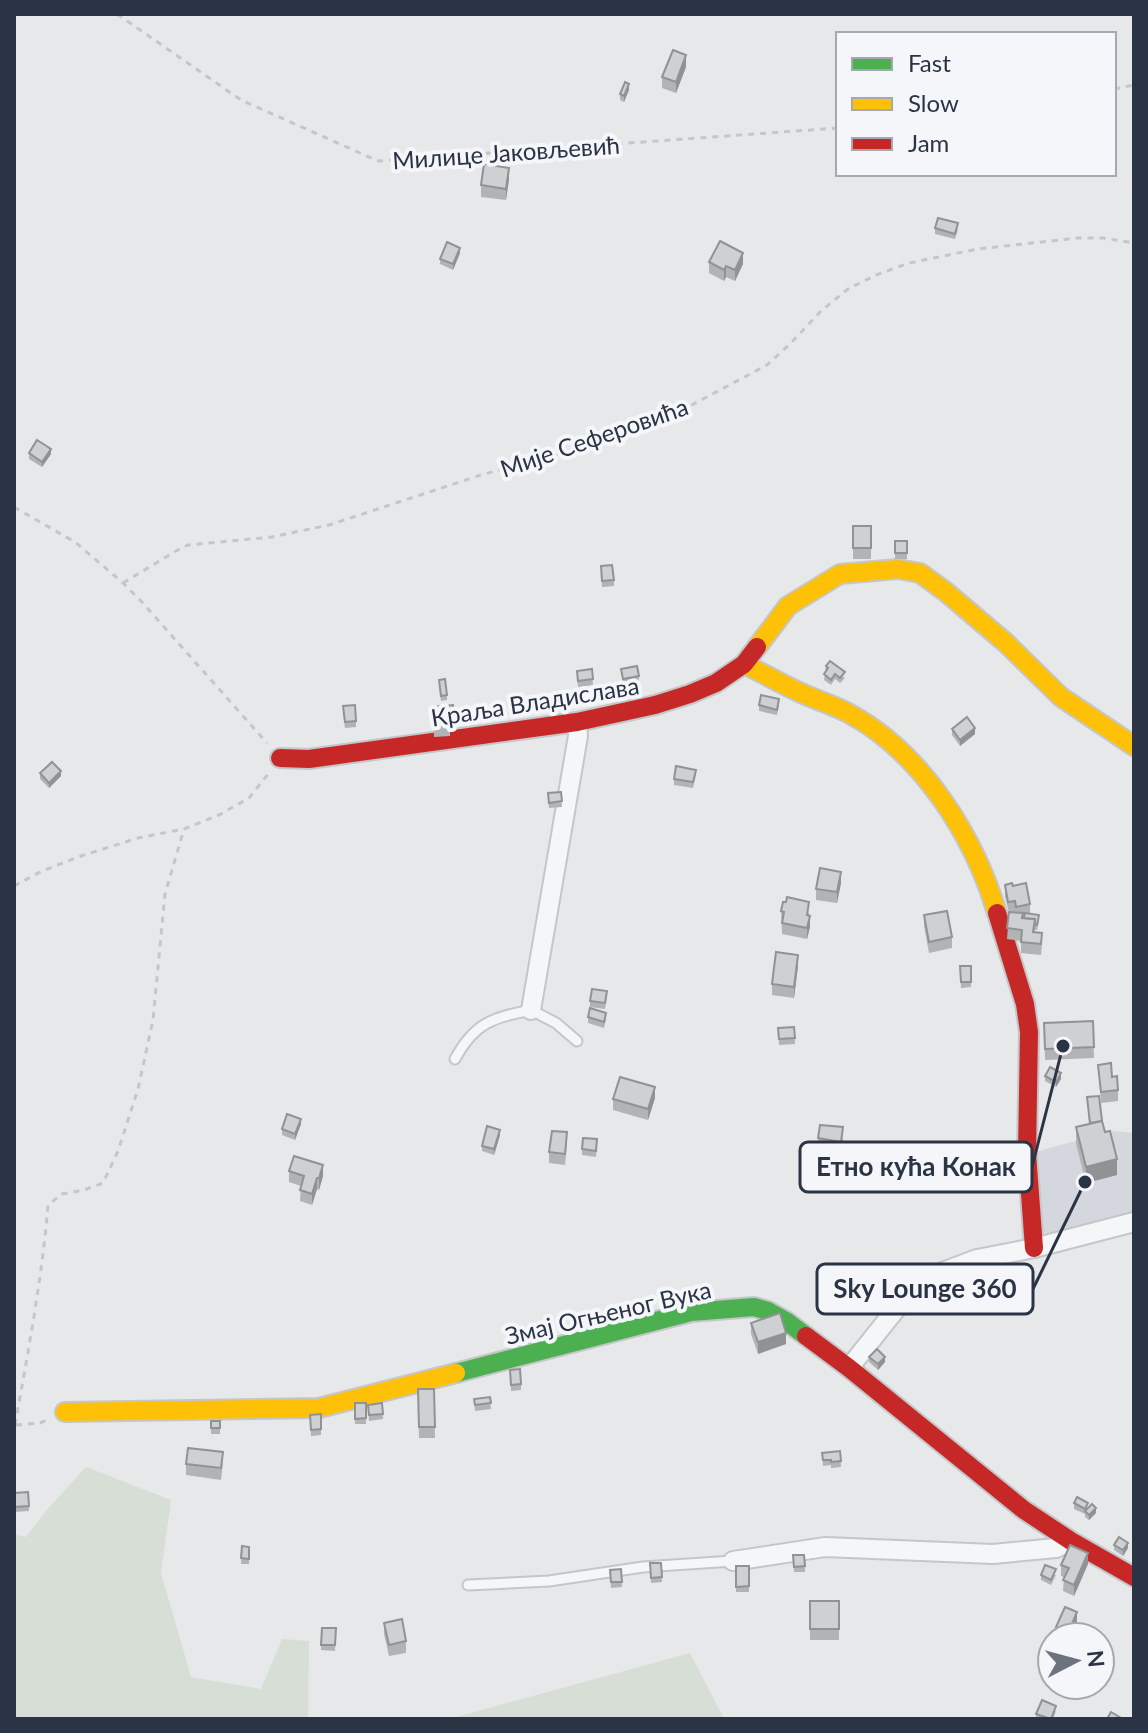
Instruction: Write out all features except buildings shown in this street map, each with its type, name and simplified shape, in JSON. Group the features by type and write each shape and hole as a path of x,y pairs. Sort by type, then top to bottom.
{"street":[{"name":"Краља Владислава","path":"280,758 309,759 577,722 655,705 716,683 744,664 788,606 840,574 898,569 920,573 946,592 1006,643 1061,697 1134,746"},
{"path":"744,664 849,713 874,729 918,768 968,842 988,883 1025,1004 1029,1032 1027,1153 1034,1248"},
{"path":"531,1010 578,736 577,722"},
{"path":"849,1368 908,1294 924,1279 977,1259 1134,1222"},
{"name":"Змај Огњеног Вука","path":"65,1412 319,1408 691,1312 754,1307 786,1321 849,1368 1024,1510 1134,1577"},
{"path":"733,1561 825,1547 993,1554 1056,1548 1071,1541"}],"lane":[{"path":"455,1059 473,1031 499,1017 531,1010 556,1023 577,1041"},
{"path":"468,1585 549,1581 643,1567 733,1561"}],"path":[{"name":"Милице Јаковљевић","path":"117,14 241,100 378,161 836,128"},
{"name":"Мије Сеферовића","path":"123,583 188,545 272,537 329,525 671,416 767,365 821,311 848,289 909,263 978,249 1078,238 1134,243"},
{"path":"14,507 75,542 123,583 280,758 249,798 219,815 184,829 138,838 81,856 14,886"},
{"path":"65,1412 40,1423 14,1425 35,1309 48,1205 62,1194 103,1183 118,1151 138,1089 153,1020 165,894 184,829"}],"shaded area":[{"path":"1113,1131 1134,1133 1134,1212 1049,1235 1039,1229 1035,1152"},
{"path":"86,1467 171,1500 161,1573 191,1677 261,1689 282,1639 309,1641 308,1719 14,1719 14,1534 26,1537"},
{"path":"690,1653 724,1719 449,1719"}],"traffic: fast":[{"path":"456,1373 691,1312 754,1307 786,1321 806,1336"}],"traffic: slow":[{"path":"757,647 788,606 840,574 898,569 920,573 1006,643 1061,697 1134,746"},
{"path":"744,664 850,714 900,751 942,799 959,826 987,884 997,913"},
{"path":"65,1412 319,1408 456,1373"}],"traffic: jam":[{"path":"280,758 309,759 577,722 655,705 716,683 744,664 757,647"},
{"path":"997,913 1025,1004 1029,1032 1027,1153 1034,1248"},
{"path":"806,1336 1024,1510 1134,1577"}],"place":[{"name":"Етно кућа Конак","path":"1063,1046"},
{"name":"Sky Lounge 360","path":"1085,1182"}]}
